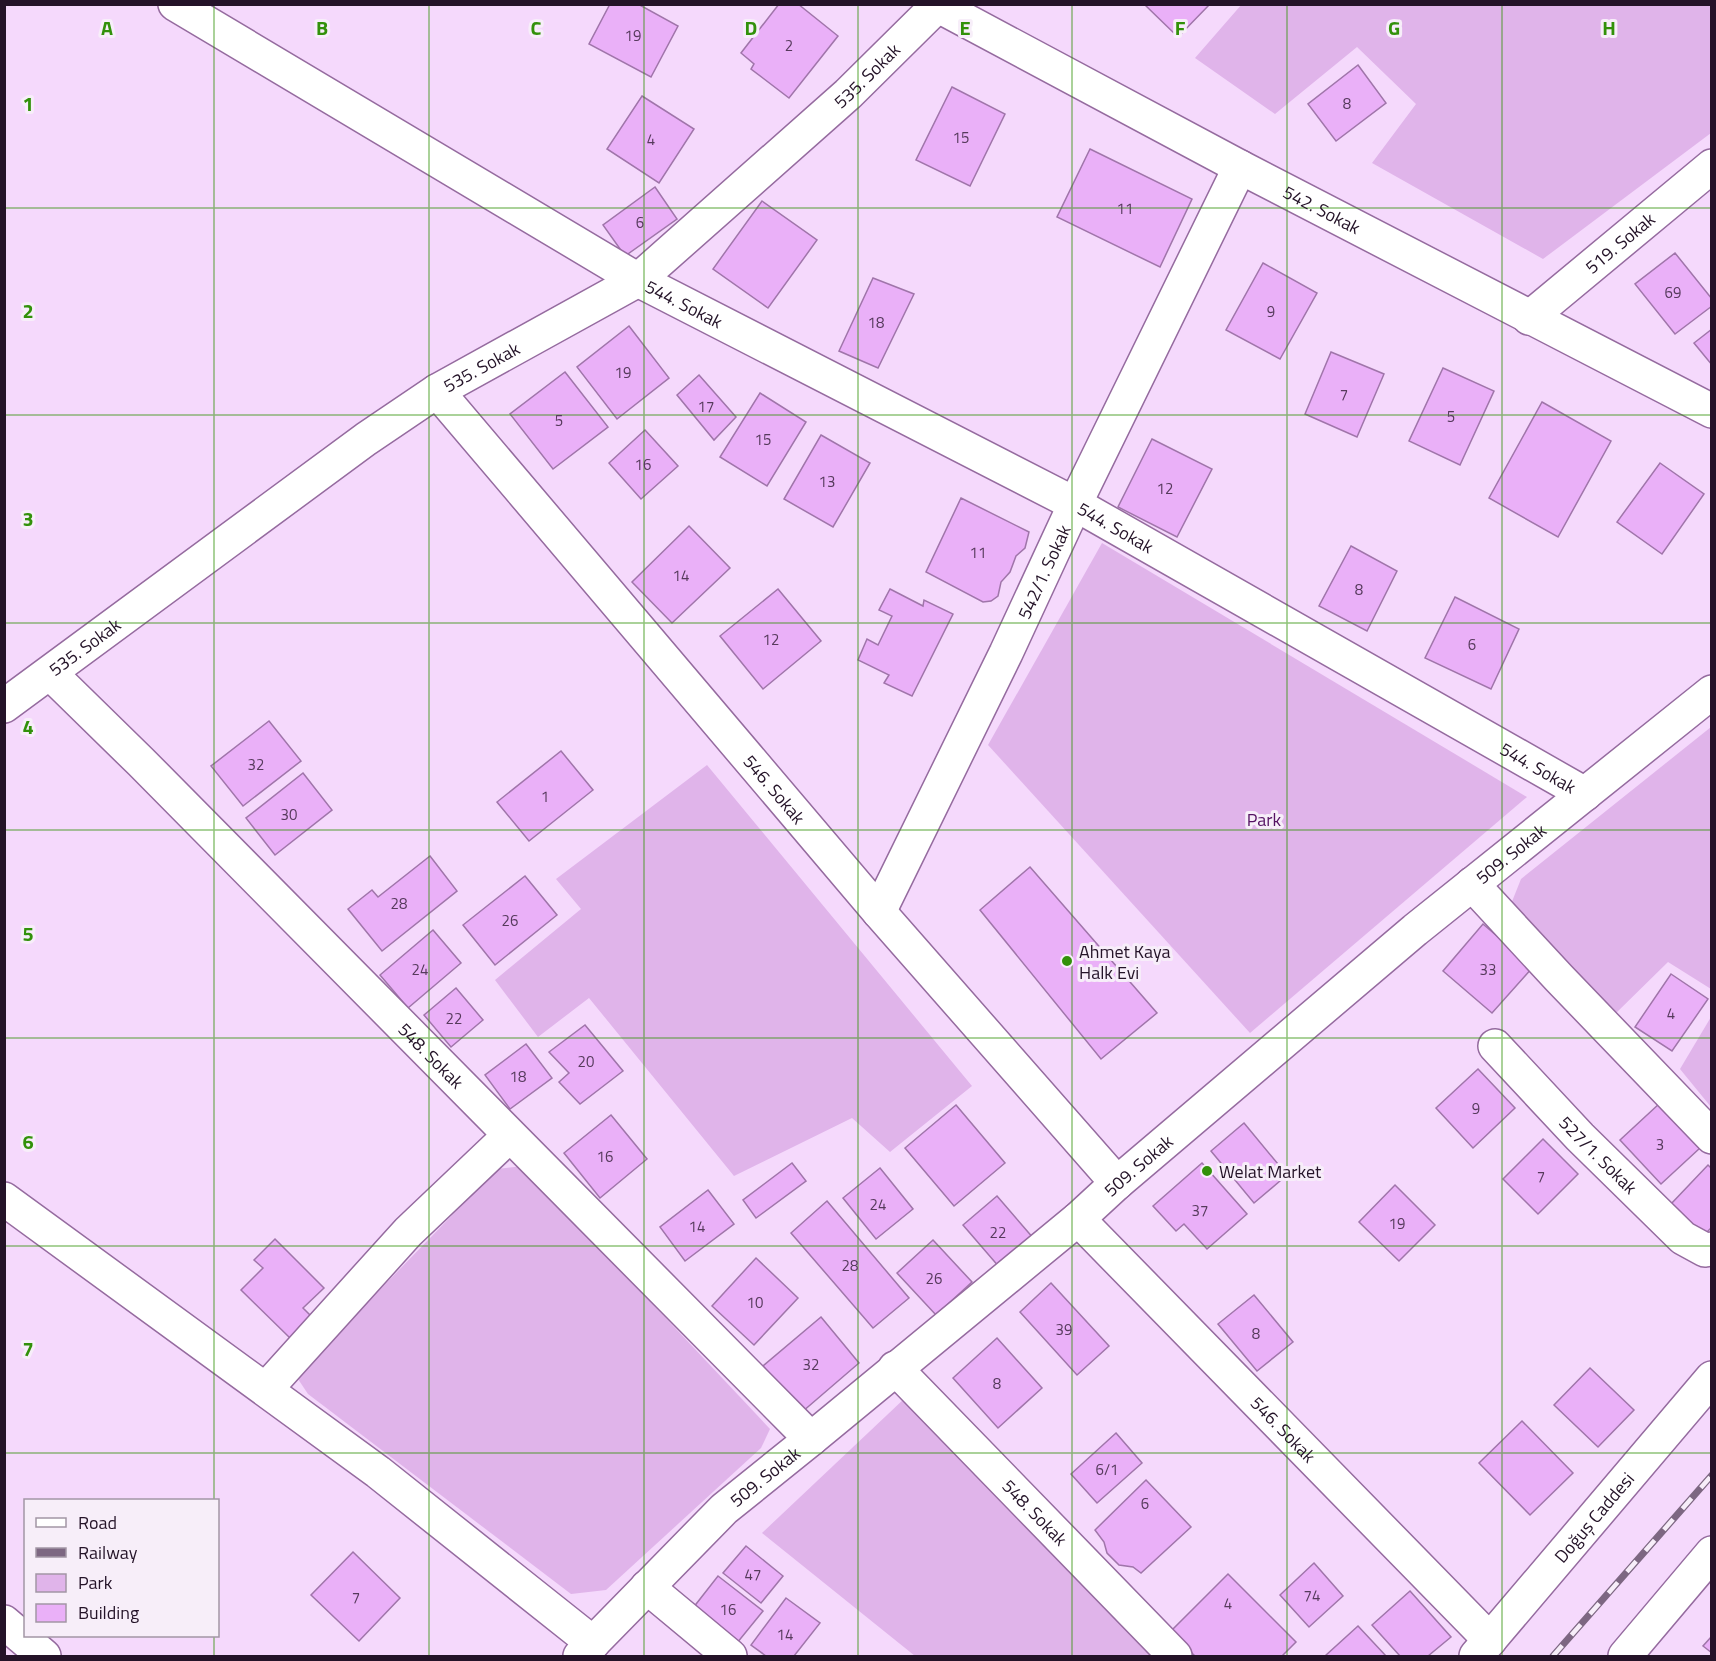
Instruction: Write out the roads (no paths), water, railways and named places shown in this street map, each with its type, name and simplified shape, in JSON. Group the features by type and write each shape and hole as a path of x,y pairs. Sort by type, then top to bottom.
{"street":[{"name":"544. Sokak","path":"175,4 638,280 1075,504 1585,794"},
{"name":"535. Sokak","path":"4,706 366,439 437,391 638,280 848,94 937,5"},
{"name":"542. Sokak","path":"937,5 1240,167 1712,411"},
{"name":"519. Sokak","path":"1529,318 1712,166"},
{"name":"542/1. Sokak","path":"879,912 1240,167"},
{"name":"546. Sokak","path":"437,391 879,912 1117,1183"},
{"name":"548. Sokak","path":"50,673 141,762 811,1440"},
{"name":"509. Sokak","path":"586,1649 724,1509 1078,1219 1117,1183 1472,884 1712,692"},
{"path":"1472,884 1712,1137"},
{"name":"527/1. Sokak","path":"1495,1046 1580,1137 1683,1238 1705,1251 1712,1249"},
{"path":"267,1389 408,1232 509,1136"},
{"path":"4,1199 378,1472 586,1649"},
{"name":"546. Sokak","path":"1078,1219 1483,1648"},
{"name":"548. Sokak","path":"895,1368 1175,1656"},
{"name":"Doğuş Caddesi","path":"1483,1648 1712,1378"},
{"path":"1625,1656 1712,1553"},
{"path":"646,1587 730,1656"},
{"path":"4,1622 44,1656"}],"railway":[{"path":"1553,1656 1712,1475"}],"place":[{"name":"Ahmet Kaya Halk Evi","path":"1067,961"},
{"name":"Welat Market","path":"1207,1171"}],"park label":[{"name":"Park","path":"1264,819"}]}
